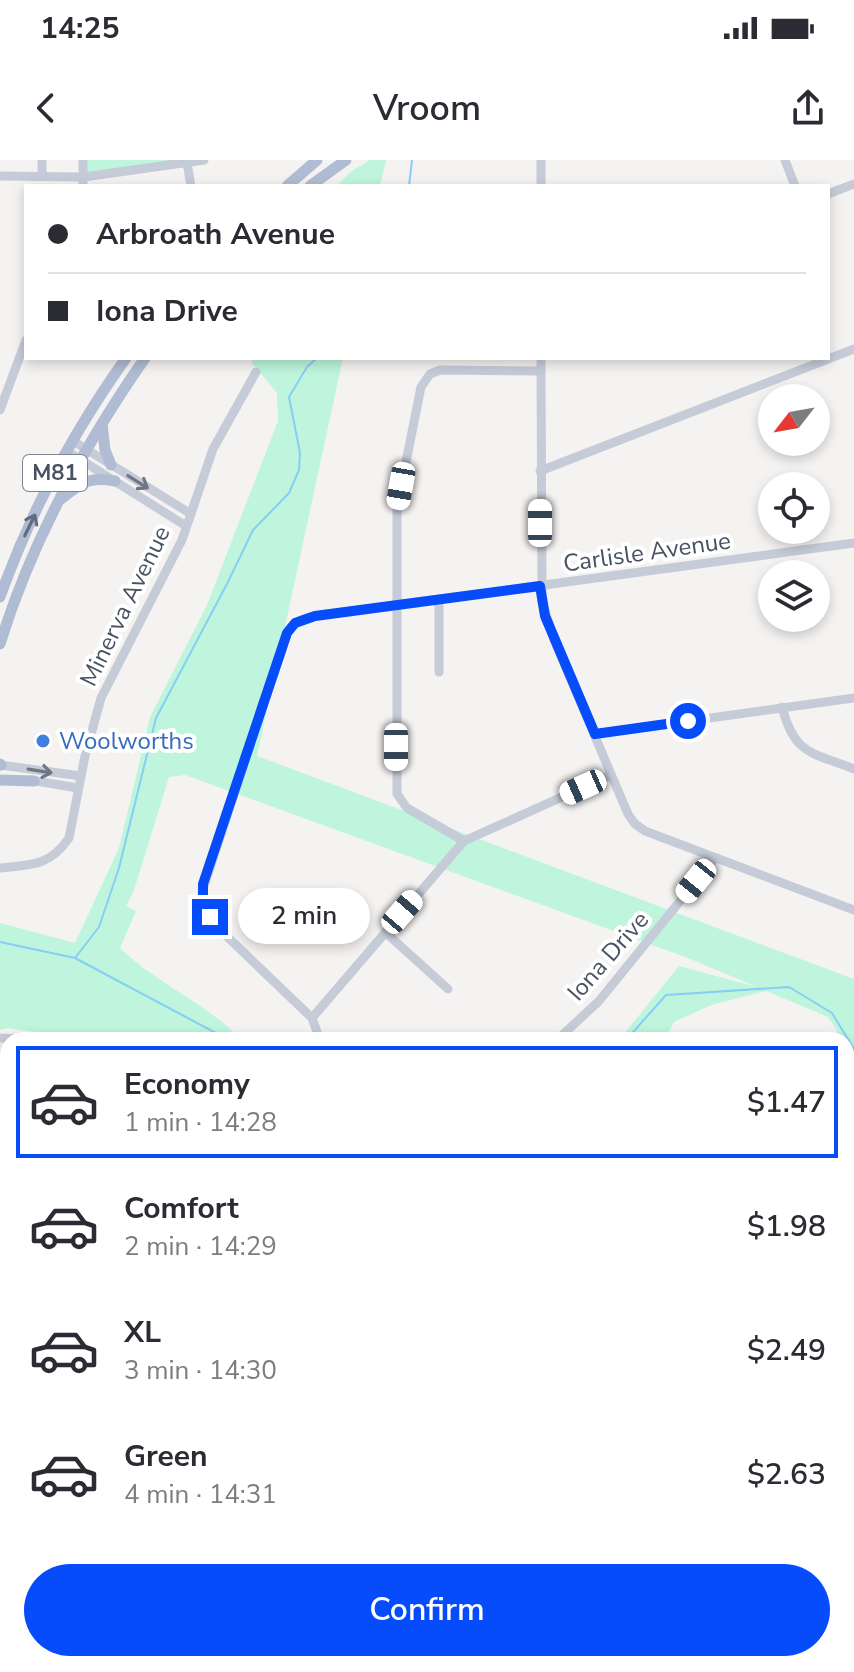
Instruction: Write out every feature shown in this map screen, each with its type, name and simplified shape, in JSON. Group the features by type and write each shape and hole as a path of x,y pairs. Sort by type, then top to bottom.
{"main road":[{"path":"289,184 317,160"},
{"path":"313,184 346,160"},
{"name":"M81","path":"0,597 24,538 70,446 125,360"},
{"name":"M81","path":"0,644 28,564 57,502 83,454 144,360"},
{"path":"102,423 105,450 111,465"},
{"path":"57,502 87,481 97,478 115,481"},
{"path":"0,770 34,781"}],"street":[{"path":"42,160 42,176"},
{"path":"83,160 83,181"},
{"path":"0,176 42,176 83,181 204,160"},
{"path":"541,160 541,184"},
{"path":"785,160 794,184"},
{"path":"187,163 191,184"},
{"path":"830,193 854,184"},
{"path":"0,410 24,345"},
{"path":"830,358 854,349"},
{"path":"541,360 540,586 545,616 628,814 639,828 854,910"},
{"path":"540,471 826,360"},
{"path":"464,841 407,808 397,794 397,507 425,379 436,371 448,369 541,371"},
{"name":"Minerva Avenue","path":"0,868 35,864 56,855 69,838 101,698 161,583 191,514 213,449 256,372"},
{"path":"70,446 115,481 186,526"},
{"path":"83,454 111,465 191,514"},
{"name":"Carlisle Avenue","path":"540,586 854,543"},
{"path":"317,1032 312,1018 216,926 206,908 203,884 288,631 301,620 315,616 540,586"},
{"path":"439,599 439,672"},
{"path":"595,734 854,698"},
{"path":"782,707 788,730 800,746 854,769"},
{"path":"0,770 81,776"},
{"path":"312,1018 464,841 611,775"},
{"path":"34,781 78,788"},
{"name":"Iona Drive","path":"566,1032 599,1001 715,858"},
{"path":"385,932 448,989"}],"green space":[{"path":"87,160 182,160 87,176"},
{"path":"370,160 386,160 380,184 339,184 350,172"},
{"path":"343,360 257,756 854,979 854,1032 838,1032 828,1017 766,991 711,1005 674,1022 668,1032 625,1032 679,966 757,987 688,958 185,775 169,777 134,890 126,906 136,911 120,948 233,1032 0,1030 0,923 75,943 119,848 150,717 207,605 278,421 277,393 251,362"}],"waterway":[{"path":"409,184 412,160"},
{"path":"75,958 99,927 119,868 156,718 253,530 289,493 299,470 300,453 289,397 315,360"},
{"path":"0,942 75,958 214,1032"},
{"path":"633,1032 666,995 789,987 832,1013 844,1032"}],"place":[{"name":"Woolworths","path":"43,741"}],"route":[{"path":"210,917 203,899 203,884 287,633 301,620 396,604 540,586 545,616 595,734 688,721"}]}
